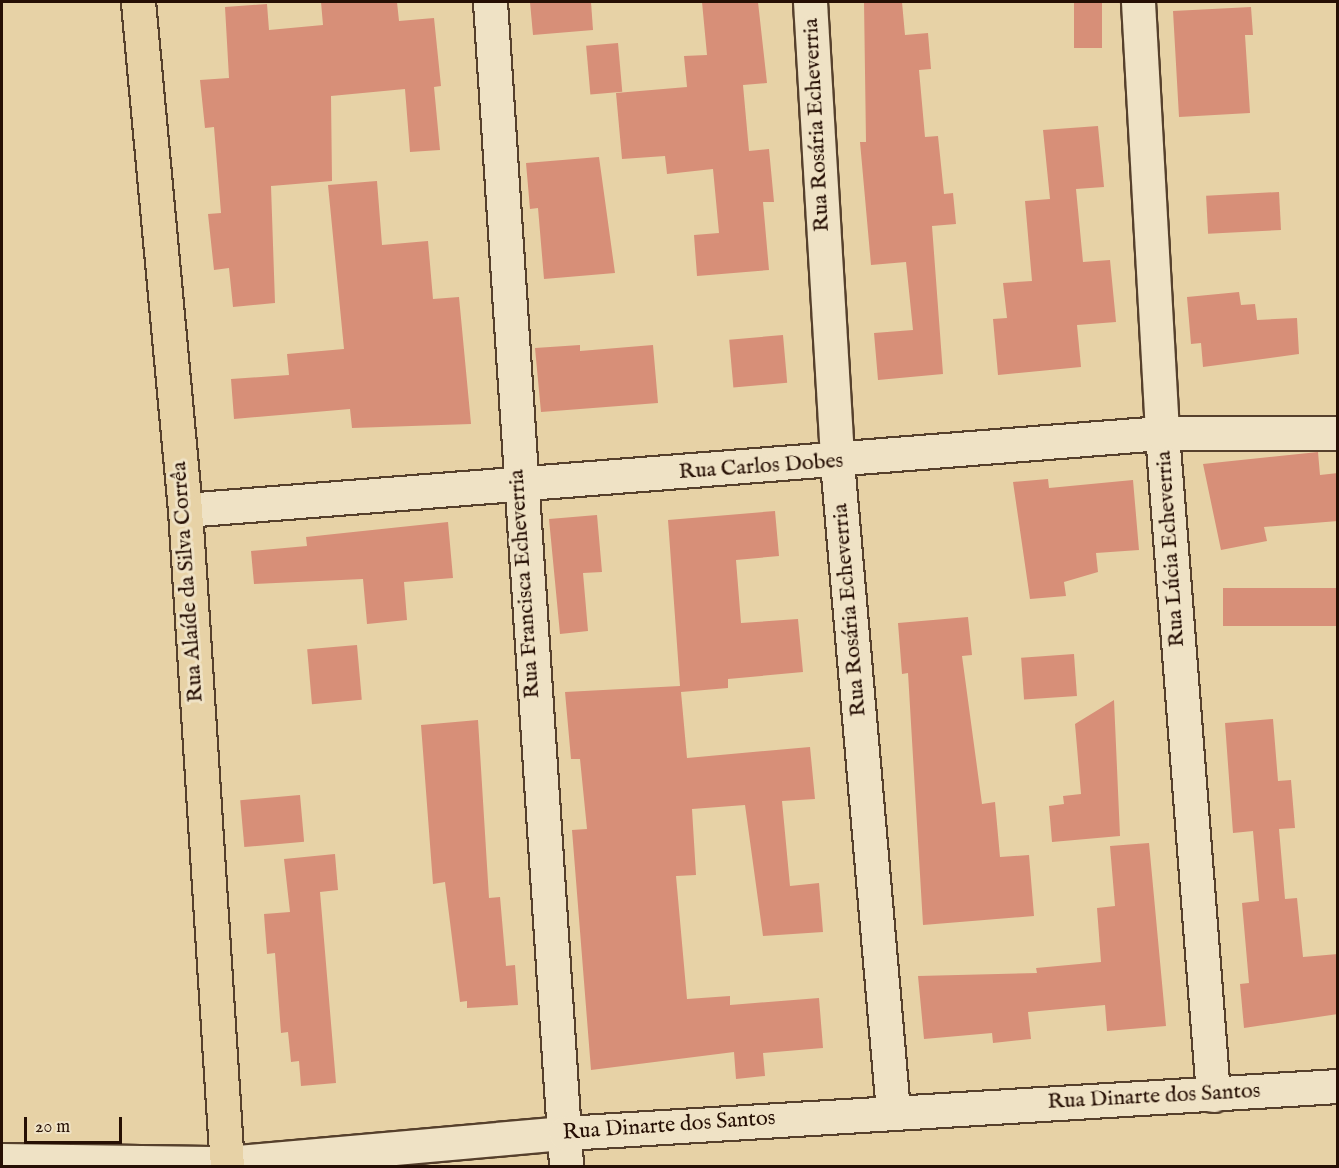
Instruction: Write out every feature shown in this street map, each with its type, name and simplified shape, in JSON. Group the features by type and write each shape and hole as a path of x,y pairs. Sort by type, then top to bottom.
{"main road":[{"name":"Rua Alaíde da Silva Corrêa","path":"138,2 185,510 227,1165"}],"street":[{"name":"Rua Francisca Echeverria","path":"490,2 517,484 566,1167"},
{"name":"Rua Rosária Echeverria","path":"810,2 837,462 893,1111"},
{"name":"Rua Lúcia Echeverria","path":"1138,2 1162,433 1213,1095"},
{"name":"Rua Carlos Dobes","path":"185,510 837,462 1162,433 1338,433"},
{"name":"Rua Dinarte dos Santos","path":"2,1160 227,1165 565,1133 893,1111 1213,1095 1338,1086"}],"building":[{"path":"321,2 397,2 399,21 434,18 441,86 434,87 440,150 410,152 405,89 331,96 332,181 271,186 275,303 233,307 229,268 214,270 208,214 221,213 214,127 205,128 200,80 229,78 225,7 267,4 269,30 323,25"},
{"path":"530,2 591,2 593,30 533,35"},
{"path":"702,2 758,2 767,83 743,85 749,151 769,149 774,202 763,202 769,270 697,276 694,235 719,233 713,169 667,174 665,156 622,159 616,93 687,87 684,56 707,55"},
{"path":"864,2 902,2 905,35 928,33 931,69 919,70 925,137 938,136 944,194 953,193 956,224 932,226 943,374 878,380 874,333 913,330 906,262 871,265 860,142 866,142"},
{"path":"1074,2 1102,2 1102,48 1074,48"},
{"path":"1251,7 1253,35 1245,35 1250,113 1179,117 1173,11"},
{"path":"618,43 622,92 590,95 586,46"},
{"path":"1098,126 1104,187 1076,189 1083,262 1110,260 1116,322 1077,325 1081,367 998,375 993,319 1007,318 1003,283 1032,281 1025,201 1050,199 1043,130"},
{"path":"599,157 615,273 544,279 538,208 530,209 526,163"},
{"path":"377,181 382,245 428,241 433,299 459,297 471,424 352,428 350,409 234,419 231,379 289,375 287,354 344,349 328,185"},
{"path":"1279,192 1281,230 1208,234 1206,196"},
{"path":"1239,292 1241,305 1255,304 1257,320 1297,318 1299,354 1203,367 1201,343 1191,344 1187,297"},
{"path":"783,335 787,383 733,388 729,340"},
{"path":"580,345 580,351 653,345 658,403 541,412 535,348"},
{"path":"1318,452 1320,475 1338,473 1338,521 1264,527 1267,541 1221,550 1203,464"},
{"path":"1048,479 1049,488 1133,480 1139,550 1096,553 1098,572 1064,582 1066,596 1030,599 1013,482"},
{"path":"775,511 779,556 736,560 741,623 798,619 803,672 728,679 728,688 681,692 687,758 810,747 815,799 782,801 790,886 819,883 823,932 763,936 745,805 692,809 696,875 676,876 687,999 730,996 730,1005 819,998 823,1048 763,1053 765,1076 736,1079 734,1052 591,1070 572,830 587,829 580,759 571,759 565,692 680,686 668,520"},
{"path":"597,515 602,572 583,573 588,631 560,634 549,519"},
{"path":"448,522 453,578 404,582 407,620 367,624 363,579 254,584 251,551 307,546 306,537"},
{"path":"1223,588 1338,588 1338,626 1223,626"},
{"path":"968,617 972,655 962,656 982,804 995,802 1000,857 1029,855 1034,916 923,925 908,673 902,674 898,623"},
{"path":"357,645 362,700 312,704 307,649"},
{"path":"1074,654 1077,696 1024,700 1021,658"},
{"path":"1114,700 1120,836 1052,842 1049,806 1064,804 1063,796 1081,794 1075,724"},
{"path":"1273,719 1278,781 1291,780 1295,828 1279,829 1285,899 1297,898 1303,957 1338,954 1338,1014 1244,1028 1240,984 1249,983 1242,903 1259,901 1253,831 1233,833 1225,723"},
{"path":"478,720 489,898 500,897 506,966 515,965 518,1005 467,1008 467,1001 460,1002 445,882 433,884 421,725"},
{"path":"300,795 304,842 244,847 240,800"},
{"path":"1149,843 1166,1026 1107,1031 1105,1005 1028,1012 1031,1039 993,1043 992,1033 924,1039 918,976 1037,973 1036,968 1101,962 1097,908 1115,906 1110,846"},
{"path":"335,854 338,890 320,892 336,1083 301,1086 299,1061 291,1062 288,1032 281,1033 275,953 267,954 264,914 290,912 284,859"}]}
